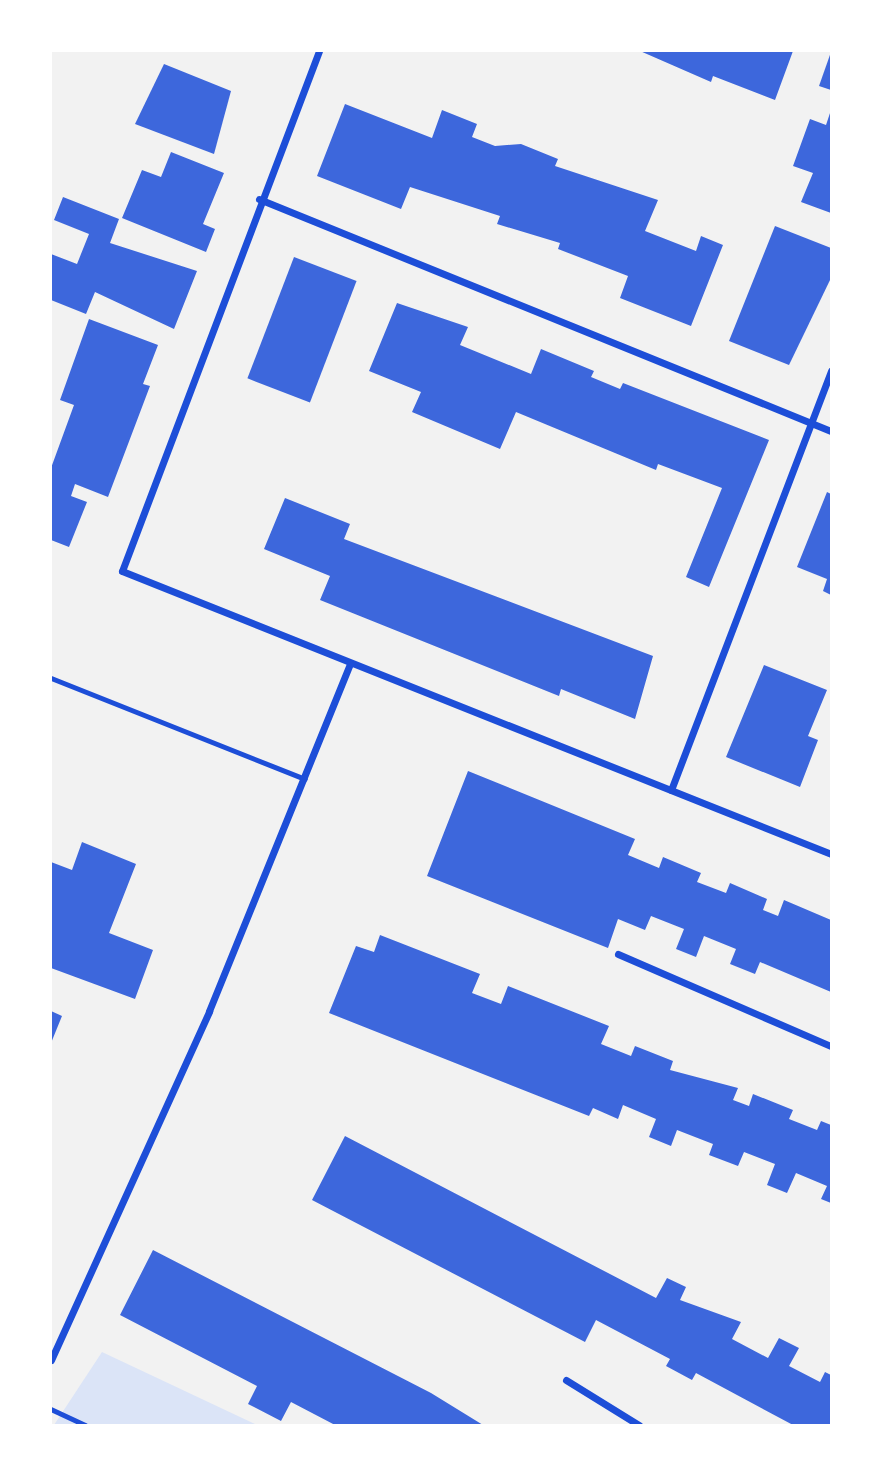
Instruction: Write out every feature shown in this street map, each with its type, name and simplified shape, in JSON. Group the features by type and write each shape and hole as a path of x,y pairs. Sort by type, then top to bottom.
{"street":[{"path":"319,51 259,199 122,571 831,854"},
{"path":"259,199 831,430"},
{"path":"671,789 831,371"},
{"path":"51,1360 209,1011 350,664"},
{"path":"618,954 831,1046"},
{"path":"566,1380 639,1425"}],"lane":[{"path":"51,678 305,779"}],"path":[{"path":"51,1409 85,1425"}],"shaded area":[{"path":"102,1352 257,1425 54,1425"}],"building":[{"path":"640,51 793,51 775,100 713,76 711,82"},
{"path":"831,52 831,90 819,86"},
{"path":"164,64 231,91 214,154 135,124"},
{"path":"345,104 432,138 442,110 477,124 472,137 495,146 521,144 558,159 555,166 658,200 645,231 696,251 701,236 723,245 691,326 620,298 628,276 558,249 560,243 497,224 500,216 410,187 401,209 317,176"},
{"path":"831,110 831,213 801,202 813,173 793,166 810,119 826,125"},
{"path":"171,152 224,173 203,224 215,229 206,252 122,218 142,170 161,177"},
{"path":"63,197 119,219 110,243 197,271 174,329 95,292 86,314 51,300 51,254 77,264 89,234 54,220"},
{"path":"775,226 831,248 831,278 789,365 729,341"},
{"path":"294,257 357,281 310,402 247,378"},
{"path":"397,303 468,327 460,345 531,374 541,349 594,371 591,377 620,389 623,383 769,440 709,587 686,577 722,488 658,464 656,470 516,412 500,449 412,412 421,392 369,371"},
{"path":"89,319 158,345 143,384 150,386 108,497 75,484 71,496 87,502 69,547 51,540 51,468 74,405 60,400"},
{"path":"827,492 831,494 831,595 823,591 827,579 797,567"},
{"path":"285,498 350,524 344,539 653,656 635,719 561,689 559,696 320,600 330,576 264,549"},
{"path":"764,665 827,690 808,736 818,740 800,787 726,757"},
{"path":"468,771 635,839 628,855 659,868 663,857 701,873 697,882 726,893 730,883 767,899 763,910 778,916 784,900 831,920 831,992 760,962 755,974 730,964 736,949 704,936 696,957 676,949 684,929 651,916 645,930 618,919 608,948 427,876"},
{"path":"82,842 136,864 109,933 153,950 135,999 51,968 51,862 72,870"},
{"path":"380,935 480,974 472,993 501,1004 508,986 609,1026 601,1044 631,1056 635,1046 673,1061 670,1070 738,1088 733,1100 749,1106 753,1094 793,1110 789,1119 817,1130 821,1121 831,1125 831,1203 821,1199 827,1186 796,1173 787,1193 767,1185 775,1164 744,1152 738,1166 709,1155 713,1144 677,1130 671,1146 649,1137 656,1119 623,1105 618,1119 593,1108 589,1116 329,1013 356,946 374,952"},
{"path":"51,1011 62,1016 51,1043"},
{"path":"345,1136 656,1298 667,1278 686,1287 680,1300 741,1322 732,1339 768,1358 779,1338 799,1348 789,1366 820,1382 825,1372 831,1375 831,1425 793,1425 696,1373 692,1380 666,1366 670,1359 596,1320 585,1342 312,1200"},
{"path":"153,1250 431,1393 483,1425 335,1425 291,1402 281,1421 248,1404 257,1386 120,1315"}]}
